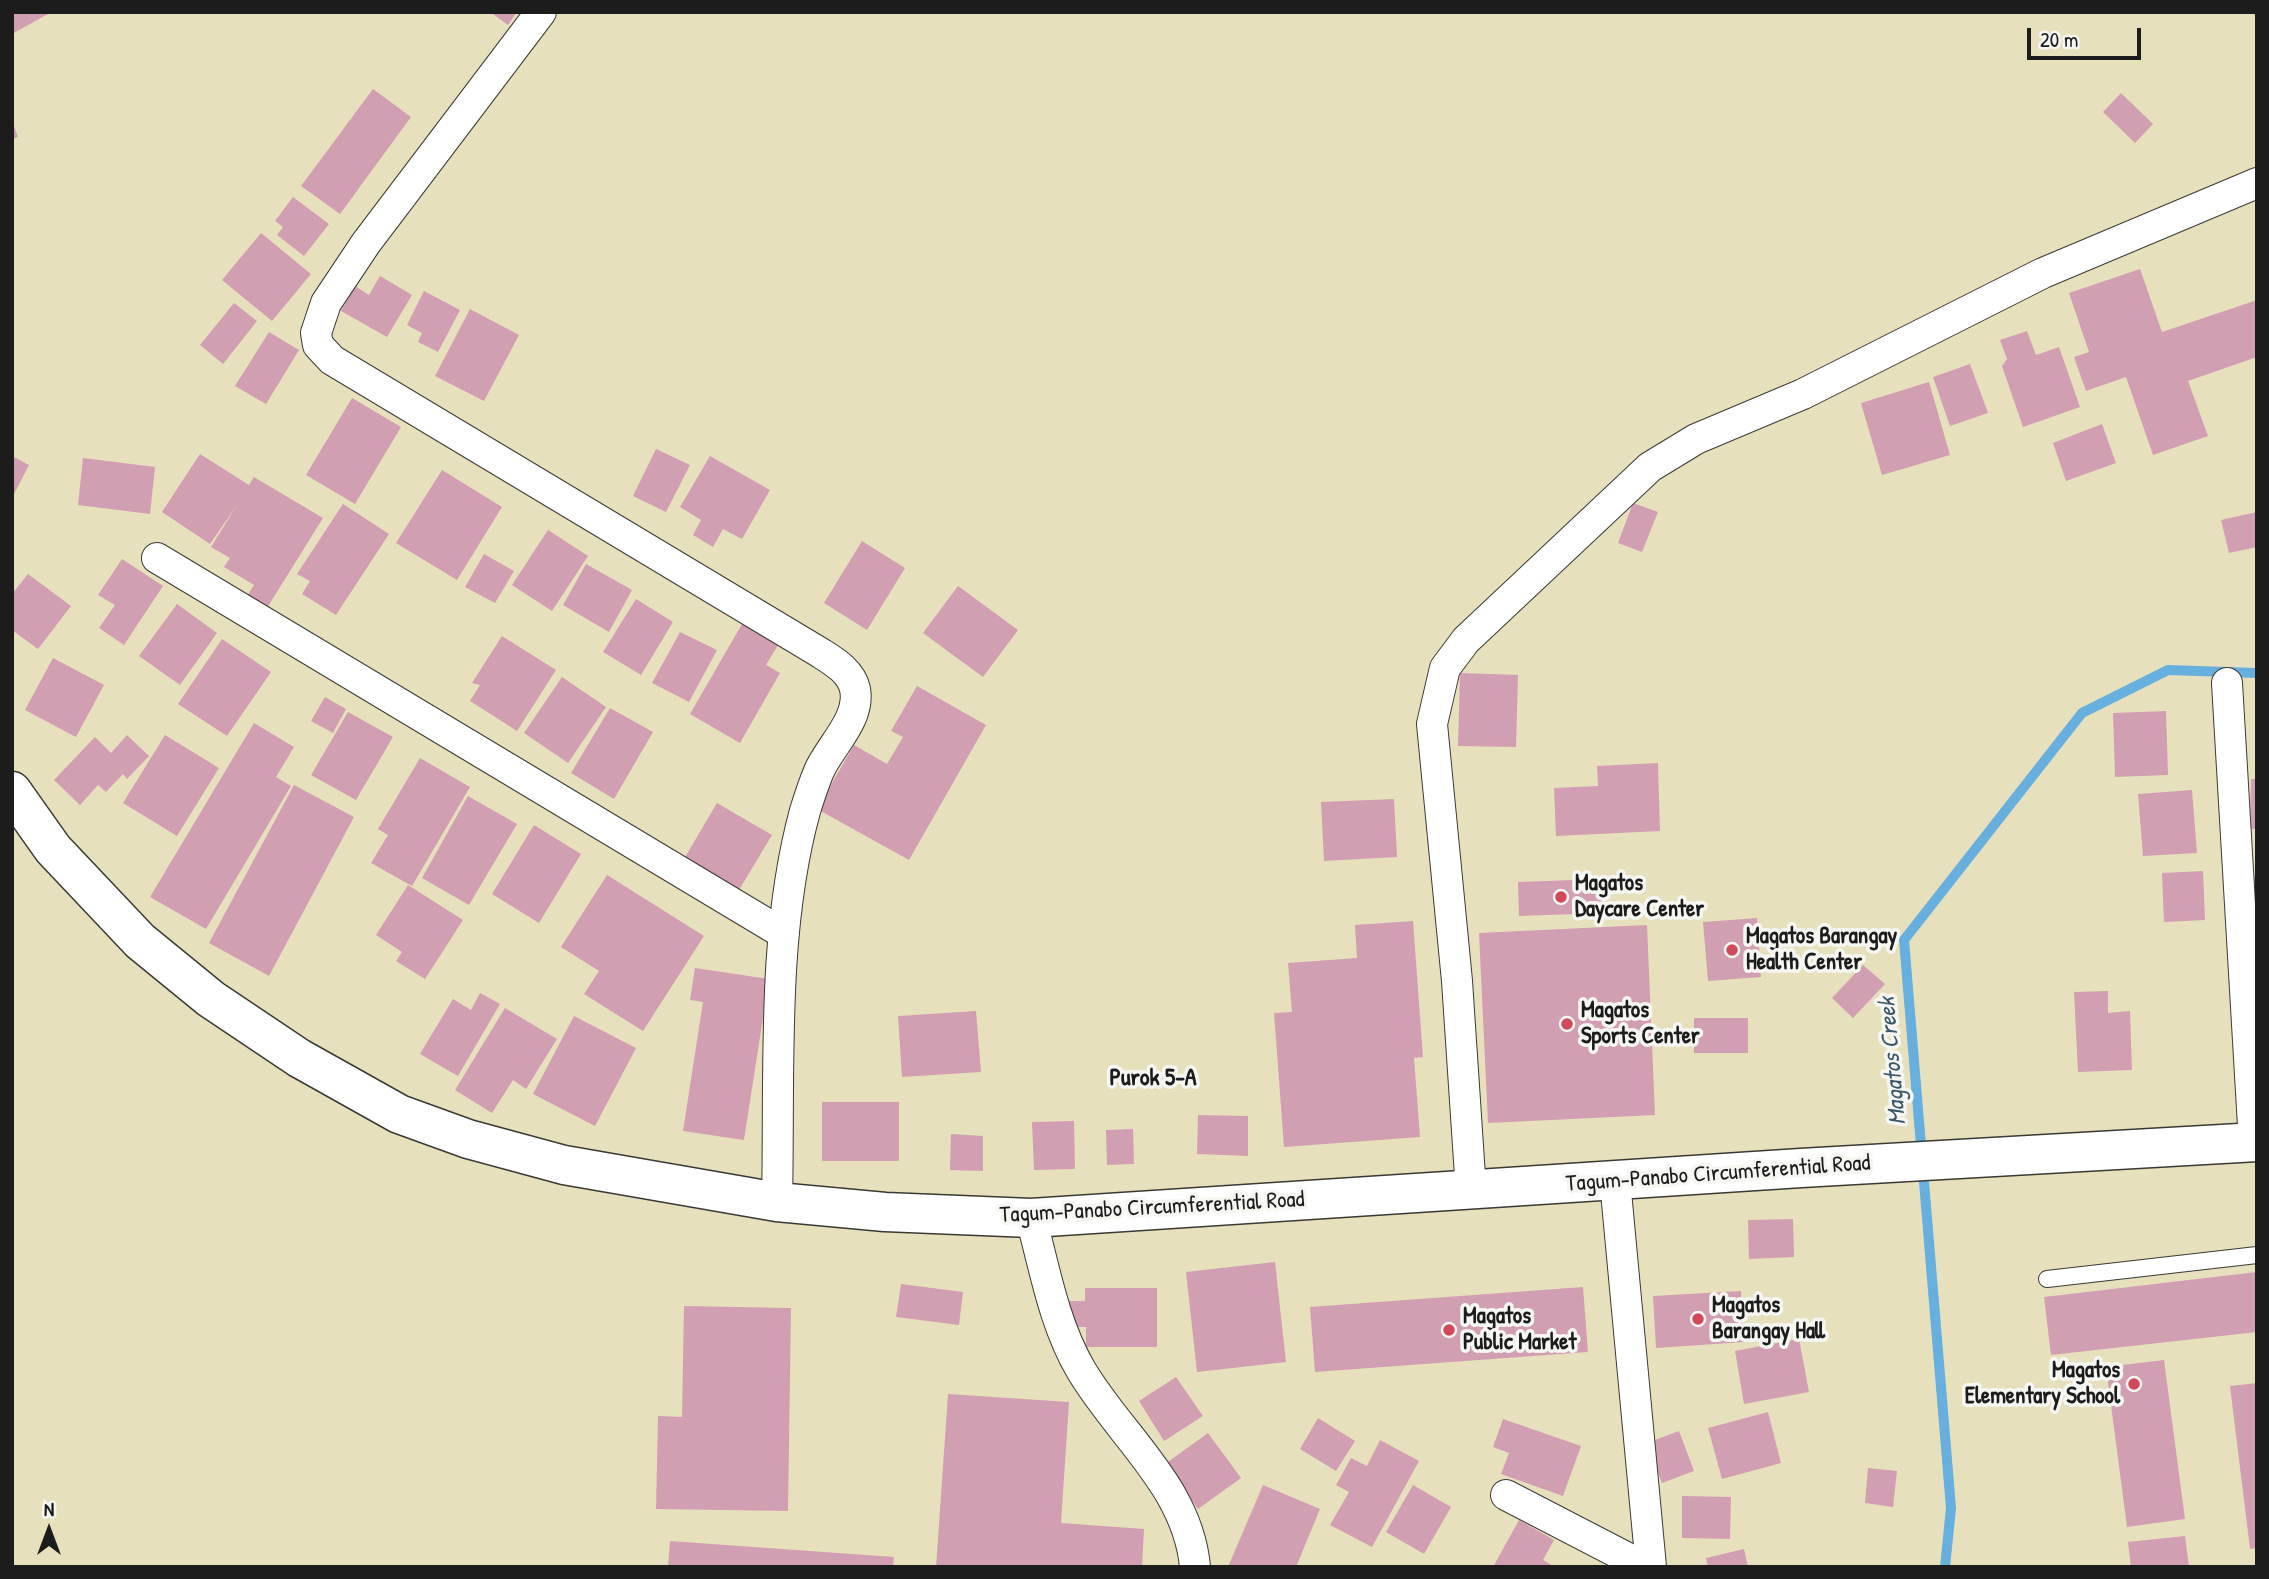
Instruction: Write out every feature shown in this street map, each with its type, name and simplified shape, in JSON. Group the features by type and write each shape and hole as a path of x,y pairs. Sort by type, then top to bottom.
{"highway":[{"name":"Tagum-Panabo Circumferential Road","path":"12,791 52,849 140,941 211,999 288,1051 399,1114 468,1139 564,1165 777,1202 885,1212 1031,1218 1801,1168 2255,1142"}],"street":[{"path":"541,12 366,243 326,303 316,333 317,345 332,360 843,668 855,690 849,721 820,770 806,810 783,934 777,1202"},
{"path":"1471,1191 1457,981 1432,724 1445,668 1459,650 1640,476 1696,439 1803,394 2043,273 2257,183"},
{"path":"157,558 783,934"},
{"path":"2227,683 2255,1142"},
{"path":"1615,1181 1651,1567"},
{"path":"1031,1218 1062,1335 1104,1405 1182,1512 1193,1539 1195,1567"},
{"path":"1506,1495 1645,1567"}],"lane":[{"path":"2047,1279 2257,1255"}],"building":[{"path":"12,12 47,12 48,14 12,34"},
{"path":"490,12 517,12 508,25"},
{"path":"373,89 411,117 340,214 301,186"},
{"path":"2121,93 2153,124 2135,143 2103,112"},
{"path":"12,121 18,137 12,139"},
{"path":"293,197 329,224 304,256 277,235 283,227 275,221"},
{"path":"261,233 311,274 272,321 222,280"},
{"path":"2140,269 2162,332 2257,300 2257,357 2188,381 2208,436 2153,455 2126,377 2086,391 2074,357 2089,352 2069,293"},
{"path":"380,276 412,295 387,337 341,311 355,286 369,295"},
{"path":"424,291 460,310 438,352 418,342 422,333 407,325"},
{"path":"234,303 257,321 223,364 200,345"},
{"path":"470,309 519,335 484,401 435,376"},
{"path":"2027,331 2036,355 2059,347 2080,407 2023,427 2002,366 2007,359 2000,340"},
{"path":"269,332 299,350 266,404 235,386"},
{"path":"1970,364 1988,413 1950,426 1933,377"},
{"path":"1929,382 1950,455 1882,475 1861,403"},
{"path":"352,398 401,427 355,504 306,475"},
{"path":"2102,424 2116,463 2066,481 2053,443"},
{"path":"656,449 690,465 666,512 633,496"},
{"path":"200,454 249,485 254,477 323,518 267,608 247,596 254,585 224,567 230,558 211,547 237,505 210,544 162,512"},
{"path":"12,456 29,465 12,498"},
{"path":"710,456 770,490 742,539 723,529 713,547 693,535 701,520 680,507"},
{"path":"83,458 155,467 150,514 78,505"},
{"path":"442,470 502,507 457,580 396,543"},
{"path":"1633,503 1658,512 1642,552 1618,543"},
{"path":"343,504 389,534 336,615 302,594 310,581 297,574"},
{"path":"2257,512 2257,547 2229,553 2221,520"},
{"path":"548,530 588,556 552,611 512,585"},
{"path":"862,541 905,568 867,630 824,603"},
{"path":"484,554 514,571 495,603 465,587"},
{"path":"122,559 163,586 124,645 99,628 115,605 98,595"},
{"path":"586,564 632,590 609,632 563,605"},
{"path":"28,574 71,606 38,649 12,630 12,594"},
{"path":"958,586 1018,630 983,677 923,633"},
{"path":"636,599 673,622 641,675 603,652"},
{"path":"177,604 217,633 180,685 139,656"},
{"path":"742,624 778,645 766,665 780,673 740,743 690,714"},
{"path":"680,632 717,650 689,702 652,683"},
{"path":"502,636 556,670 517,731 470,701 480,685 472,683"},
{"path":"222,639 271,672 227,736 178,704"},
{"path":"53,658 104,685 76,737 25,710"},
{"path":"1460,673 1518,675 1516,747 1458,746"},
{"path":"562,677 606,707 568,763 524,733"},
{"path":"917,686 986,725 909,860 817,809 854,745 887,764 903,737 891,731"},
{"path":"325,697 346,709 333,733 311,721"},
{"path":"610,708 653,732 614,799 571,773"},
{"path":"2166,711 2168,775 2115,777 2113,713"},
{"path":"348,712 393,737 356,800 311,775"},
{"path":"254,723 294,747 276,777 291,786 206,929 150,897"},
{"path":"127,735 149,756 127,779 123,774 106,792 98,785 80,805 54,780 95,737 111,753"},
{"path":"165,735 219,768 177,836 123,803"},
{"path":"420,758 470,787 412,886 371,863 388,835 378,829"},
{"path":"1658,763 1660,831 1556,836 1554,788 1598,786 1597,766"},
{"path":"2251,779 2257,779 2257,829 2250,829"},
{"path":"294,785 354,817 269,976 209,943"},
{"path":"2192,790 2197,853 2143,856 2138,794"},
{"path":"468,796 517,824 469,905 422,878"},
{"path":"1394,799 1397,857 1324,861 1321,802"},
{"path":"717,803 772,835 736,895 681,864"},
{"path":"534,825 581,854 539,923 492,894"},
{"path":"2203,871 2205,920 2164,922 2162,873"},
{"path":"607,875 704,936 643,1031 584,994 599,971 561,947"},
{"path":"2252,877 2257,877 2257,930 2253,930"},
{"name":"Magatos Daycare Center","path":"1603,879 1604,913 1519,916 1518,882"},
{"path":"408,885 463,920 425,979 396,961 402,952 376,935"},
{"name":"Magatos Barangay Health Center","path":"1757,918 1761,977 1708,981 1703,922"},
{"path":"1413,921 1423,1057 1414,1058 1420,1137 1284,1147 1274,1013 1292,1012 1288,963 1357,958 1355,925"},
{"name":"Magatos Sports Center","path":"1647,925 1655,1115 1488,1123 1479,933"},
{"path":"1863,965 1885,984 1853,1018 1832,998"},
{"path":"695,968 769,979 744,1140 683,1131 703,1002 690,1000"},
{"path":"2108,991 2108,1013 2130,1011 2132,1070 2078,1072 2074,992"},
{"path":"480,993 500,1004 458,1076 420,1054 453,999 471,1010"},
{"path":"505,1008 557,1039 526,1089 513,1080 492,1113 455,1090"},
{"path":"976,1011 981,1072 902,1077 898,1016"},
{"path":"574,1016 636,1048 595,1126 533,1094"},
{"path":"1694,1018 1748,1018 1748,1053 1694,1053"},
{"path":"822,1102 899,1102 899,1161 822,1161"},
{"path":"1198,1115 1248,1116 1248,1156 1197,1154"},
{"path":"1074,1121 1075,1169 1034,1170 1032,1122"},
{"path":"1133,1129 1134,1164 1107,1165 1106,1130"},
{"path":"951,1134 983,1136 983,1171 950,1170"},
{"path":"1793,1219 1794,1257 1749,1259 1748,1220"},
{"path":"1275,1262 1286,1362 1197,1372 1186,1272"},
{"path":"2257,1272 2257,1332 2051,1355 2044,1297"},
{"path":"901,1284 963,1292 959,1325 896,1317"},
{"name":"Magatos Public Market","path":"1583,1287 1588,1352 1315,1372 1310,1307"},
{"path":"1085,1288 1157,1288 1157,1347 1086,1347 1086,1327 1068,1327 1068,1301 1085,1301"},
{"name":"Magatos Barangay Hall","path":"1741,1291 1744,1342 1656,1348 1653,1296"},
{"path":"684,1306 791,1308 788,1511 656,1509 658,1416 682,1417"},
{"path":"1799,1339 1809,1392 1744,1404 1735,1351"},
{"path":"2164,1360 2185,1519 2127,1527 2106,1367"},
{"path":"1176,1377 1203,1416 1164,1441 1139,1401"},
{"path":"2257,1383 2257,1548 2250,1549 2230,1386"},
{"path":"948,1394 1069,1402 1061,1523 1144,1529 1142,1567 936,1567"},
{"path":"1768,1412 1781,1463 1722,1479 1708,1428"},
{"path":"1318,1418 1355,1441 1336,1471 1300,1449"},
{"path":"1503,1419 1581,1446 1563,1496 1501,1474 1509,1453 1493,1447"},
{"path":"1679,1431 1694,1471 1662,1483 1647,1443"},
{"path":"1208,1433 1241,1478 1198,1509 1165,1464"},
{"path":"1380,1440 1419,1461 1372,1547 1330,1525 1349,1492 1336,1485 1351,1458 1367,1466"},
{"path":"1868,1468 1897,1471 1893,1507 1865,1503"},
{"path":"1263,1485 1320,1509 1296,1567 1228,1567"},
{"path":"1413,1485 1451,1507 1424,1554 1386,1532"},
{"path":"1682,1496 1731,1497 1730,1539 1682,1538"},
{"path":"1519,1520 1554,1540 1543,1560 1555,1567 1493,1567"},
{"path":"2185,1536 2189,1567 2131,1567 2128,1542"},
{"path":"670,1541 894,1557 893,1567 668,1567"},
{"path":"1744,1549 1748,1567 1708,1567 1706,1558"}],"waterway":[{"name":"Magatos Creek","path":"1945,1567 1951,1508 1904,940 2082,713 2168,670 2257,673"}],"place":[{"name":"Magatos Daycare Center","path":"1561,897"},
{"name":"Magatos Barangay Health Center","path":"1732,950"},
{"name":"Magatos Sports Center","path":"1567,1024"},
{"name":"Magatos Barangay Hall","path":"1698,1319"},
{"name":"Magatos Public Market","path":"1449,1330"},
{"name":"Magatos Elementary School","path":"2134,1384"}],"district":[{"name":"Purok 5-A","path":"1153,1079"}]}
